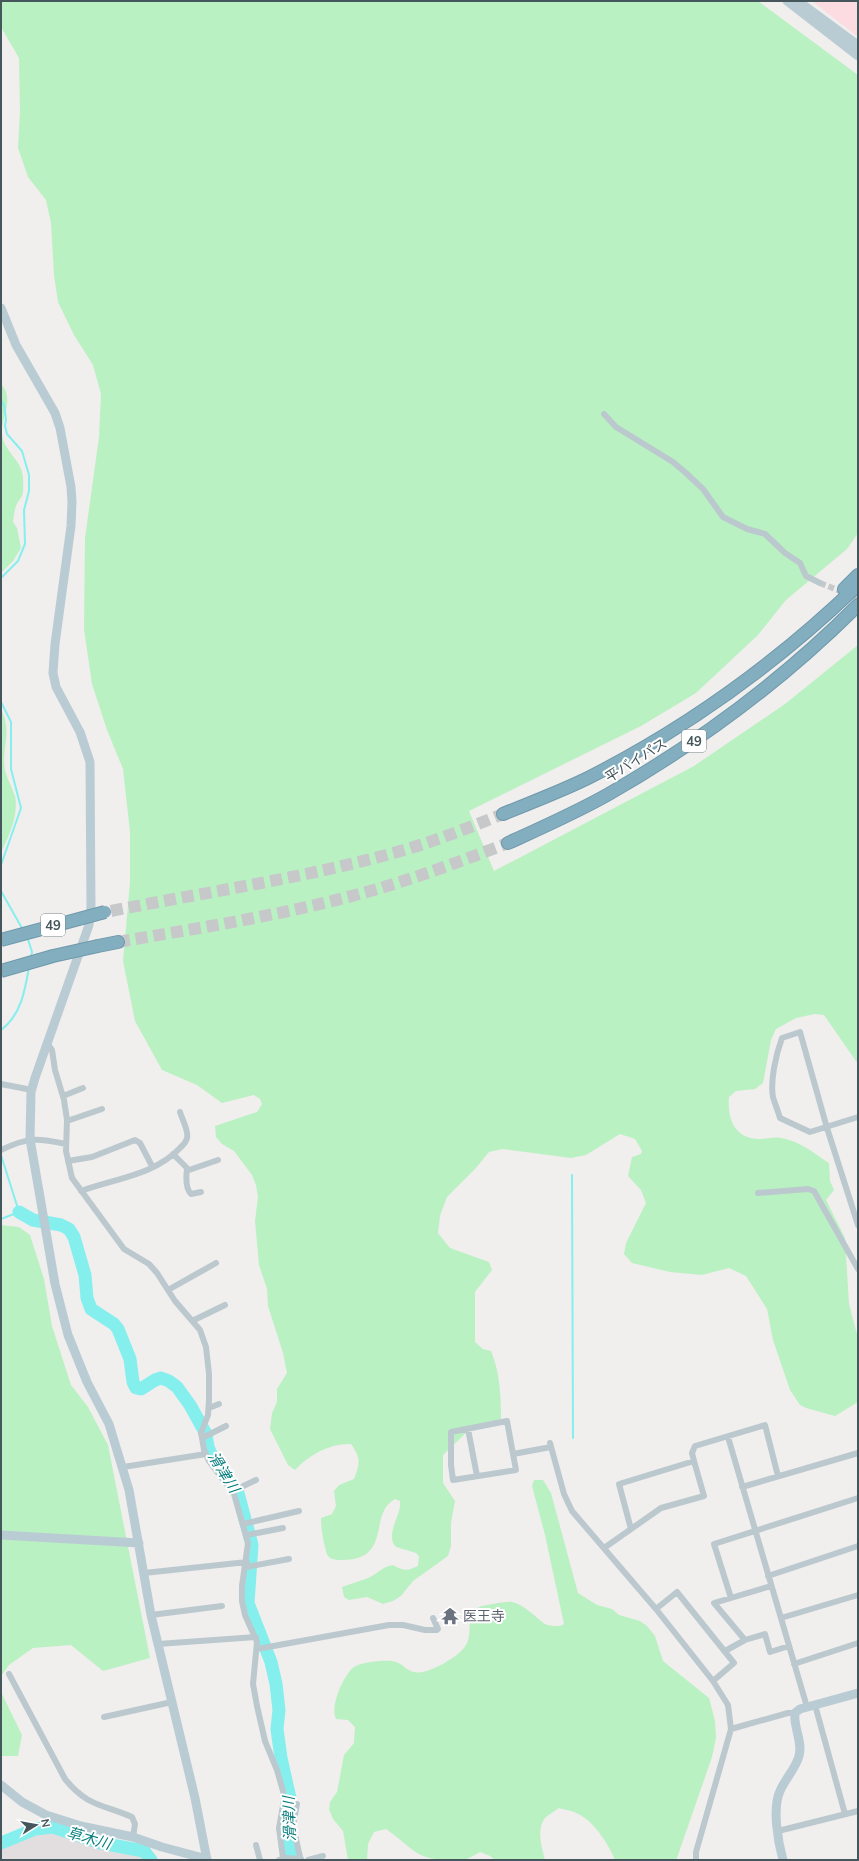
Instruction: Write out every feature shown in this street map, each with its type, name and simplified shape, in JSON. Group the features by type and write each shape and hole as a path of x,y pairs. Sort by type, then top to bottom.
{"highway":[{"path":"769,663 858,575"},
{"name":"平バイパス","path":"503,814 563,790 623,759 703,711 769,663 804,635 858,585"},
{"name":"平バイパス","path":"508,843 605,796 692,742 745,705 784,674 858,605"},
{"path":"692,742 739,712 779,683 827,644 858,615"},
{"name":"49","path":"1,940 108,911"},
{"name":"49","path":"1,971 53,956 118,942"}],"street":[{"path":"787,1 858,56"},
{"path":"798,1 858,45"},
{"path":"1,308 16,345 55,413 60,428 72,502 71,526 55,644 53,673 56,687 80,732 90,762 91,907 89,925 32,1090 30,1140 55,1284 68,1335 87,1382 104,1414 123,1466 129,1490 151,1615 195,1798 207,1859 162,1847 133,1837 81,1826 46,1815 22,1802 1,1785"},
{"path":"604,414 616,428 679,467 703,490 723,517 765,534 785,553 800,563 806,576 820,583"},
{"path":"858,1117 827,1128 810,1132 780,1118 773,1098 773,1088 778,1050 782,1038 800,1032 827,1128 858,1225"},
{"path":"47,1043 52,1050 63,1096 67,1121 66,1144 72,1178 124,1249 149,1264 157,1272 168,1290 202,1336 208,1354 210,1390 209,1408 201,1433 206,1454 214,1468 233,1491 247,1535 248,1542 246,1565 242,1586 243,1610 256,1637 257,1648 253,1684 265,1741 283,1791 284,1800 279,1828 283,1859 300,1858 293,1826 297,1804"},
{"path":"1,1084 32,1090"},
{"path":"63,1096 83,1088"},
{"path":"67,1121 102,1109"},
{"path":"81,1191 126,1178 173,1154 187,1139 180,1112"},
{"path":"1,1150 22,1141 30,1140 47,1139 66,1144"},
{"path":"68,1161 92,1157 135,1140 140,1144 152,1166"},
{"path":"173,1154 187,1169 191,1170 218,1160"},
{"path":"187,1169 186,1177 188,1190 191,1194 201,1192"},
{"path":"758,1193 808,1189 814,1190 858,1269"},
{"path":"168,1290 216,1262"},
{"path":"192,1321 225,1305"},
{"path":"209,1408 219,1404"},
{"path":"507,1421 516,1470 454,1480 451,1465 451,1432 468,1429 507,1421"},
{"path":"604,1548 661,1508 704,1496 692,1453 695,1446 765,1425 778,1476"},
{"path":"202,1438 226,1426"},
{"path":"468,1429 477,1476"},
{"path":"728,1437 794,1664 811,1706 845,1814"},
{"path":"513,1454 551,1445 568,1503 572,1511 656,1609 713,1681 728,1705 731,1729 696,1852 696,1860"},
{"path":"742,1486 858,1453"},
{"path":"123,1466 206,1454"},
{"path":"631,1529 619,1484 694,1461"},
{"path":"233,1491 256,1480"},
{"path":"731,1598 714,1544 858,1498"},
{"path":"243,1524 299,1511"},
{"path":"247,1535 283,1528"},
{"path":"1,1535 139,1542"},
{"path":"768,1576 858,1546"},
{"path":"144,1573 246,1565 289,1559"},
{"path":"745,1640 714,1603 771,1586"},
{"path":"656,1609 677,1592 725,1651 734,1663 713,1681"},
{"path":"781,1618 858,1595"},
{"path":"151,1615 222,1606"},
{"path":"257,1648 389,1625 403,1624 425,1630 437,1630 437,1625 433,1618"},
{"path":"725,1651 745,1640 765,1634 770,1652 789,1646"},
{"path":"158,1644 256,1637"},
{"path":"794,1664 858,1644"},
{"path":"9,1674 65,1779 77,1793 84,1798 102,1808 132,1817 134,1824 133,1837"},
{"path":"731,1729 788,1713 794,1713 800,1709 858,1693"},
{"path":"104,1717 172,1702"},
{"path":"783,1860 779,1846 776,1821 779,1792 799,1756 799,1738 794,1713"},
{"path":"778,1831 858,1811"},
{"path":"256,1845 260,1860"},
{"path":"308,1860 323,1856"}],"shaded area":[{"path":"812,1 858,1 858,37"},
{"path":"52,1831 142,1857 144,1860 1,1860 1,1847 36,1832"}],"green space":[{"path":"1,1 758,1 858,75 858,533 847,549 786,600 758,635 696,693 641,726 469,811 494,871 694,766 785,704 858,645 858,1064 824,1015 815,1014 796,1018 776,1029 771,1040 763,1083 755,1089 736,1091 729,1097 729,1105 731,1120 734,1127 745,1136 761,1139 778,1138 789,1140 805,1147 829,1163 830,1181 834,1190 826,1200 845,1238 849,1304 858,1338 858,1402 835,1416 800,1405 790,1390 773,1340 767,1309 746,1276 729,1268 702,1275 670,1272 632,1263 624,1254 626,1243 646,1203 641,1190 628,1176 632,1157 641,1154 642,1151 635,1139 620,1134 586,1155 571,1158 502,1149 489,1152 475,1169 447,1197 440,1216 438,1233 450,1248 489,1262 492,1270 475,1292 475,1342 483,1349 491,1351 494,1359 501,1401 501,1419 485,1427 467,1432 443,1455 443,1483 455,1501 451,1523 451,1546 448,1556 413,1581 401,1596 393,1601 383,1604 367,1597 349,1600 344,1597 342,1587 368,1578 389,1566 393,1565 405,1570 418,1566 419,1556 416,1553 396,1547 393,1542 393,1531 399,1512 400,1501 395,1499 387,1506 382,1515 374,1545 367,1553 357,1558 335,1560 331,1558 325,1547 321,1518 332,1514 336,1506 334,1491 339,1485 354,1479 358,1465 357,1453 351,1444 335,1446 313,1455 295,1470 288,1465 270,1429 272,1413 277,1402 277,1389 287,1373 283,1353 268,1306 267,1289 259,1265 255,1221 258,1197 256,1185 252,1175 234,1151 222,1144 216,1137 215,1126 257,1112 262,1104 260,1099 254,1095 222,1103 197,1085 162,1070 135,1021 123,961 130,882 130,832 123,769 107,730 92,684 84,629 85,538 99,437 101,394 93,365 74,335 58,302 54,275 51,223 46,200 28,177 18,148 20,112 19,58 1,27"},
{"path":"1,384 7,396 2,427 3,440 22,471 23,492 15,508 13,522 17,528 21,548 13,561 1,573"},
{"path":"1,709 6,726 4,754 5,770 15,796 16,810 7,839 1,852"},
{"path":"1,1225 19,1227 30,1235 44,1279 52,1326 71,1385 88,1407 108,1445 150,1658 103,1671 71,1645 33,1648 9,1665 1,1676"},
{"path":"534,1480 543,1480 551,1493 578,1593 597,1605 612,1609 619,1615 640,1621 647,1626 655,1636 663,1661 709,1698 715,1721 716,1738 712,1757 677,1858 675,1860 615,1860 605,1841 591,1823 578,1814 559,1808 542,1822 540,1839 545,1860 495,1860 480,1852 465,1859 454,1860 428,1858 414,1851 386,1829 374,1832 368,1844 367,1860 348,1860 343,1831 333,1819 329,1809 330,1802 337,1792 344,1755 354,1743 355,1727 348,1720 336,1719 334,1712 339,1690 345,1677 350,1671 357,1665 387,1661 401,1664 414,1672 429,1670 443,1664 464,1648 468,1640 471,1617 476,1609 482,1606 512,1602 526,1608 545,1624 550,1626 560,1626 564,1624 545,1535 532,1486"},
{"path":"1,1692 22,1735 18,1756 1,1756"}],"waterway":[{"path":"1,400 4,405 7,434 22,451 29,475 29,491 24,510 25,544 18,561 1,578"},
{"path":"1,702 11,722 11,769 21,808 1,865"},
{"path":"1,891 23,930"},
{"path":"27,936 32,952 31,957"},
{"path":"1,1030 8,1024 18,1010 24,994 29,967"},
{"path":"1,1155 19,1212 1,1219"},
{"path":"572,1175 573,1438"},
{"name":"滑津川","path":"19,1212 33,1220 61,1225 69,1229 74,1237 85,1275 87,1298 91,1309 114,1324 118,1329 130,1359 133,1382 136,1388 141,1389 161,1378 169,1381 177,1387 190,1405 206,1434 208,1447 214,1461 238,1493 252,1545 248,1603 271,1662 276,1684 279,1710 277,1729 281,1758 290,1798 287,1834 293,1860"},
{"name":"草木川","path":"1,1843 35,1829 53,1827 101,1843 144,1851 151,1860"}],"tunnel":[{"path":"820,583 858,598"},
{"path":"111,911 327,870 424,844 503,814"},
{"path":"118,942 260,917 344,898 427,873 508,843"}],"place":[{"name":"医王寺","path":"450,1616"}]}
